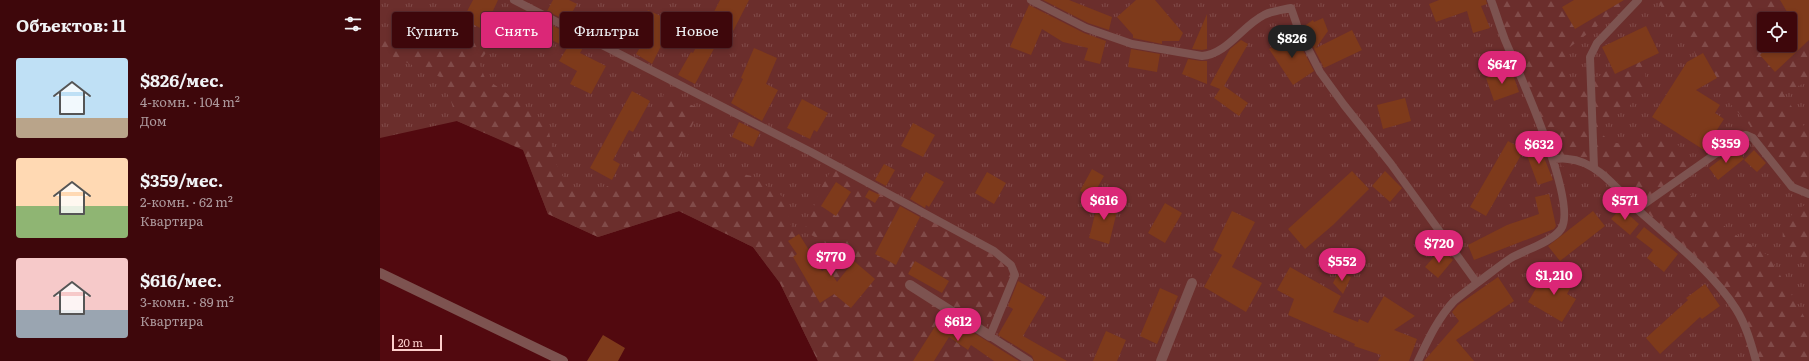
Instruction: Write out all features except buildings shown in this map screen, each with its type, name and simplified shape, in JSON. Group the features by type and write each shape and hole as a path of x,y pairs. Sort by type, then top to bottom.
{"street":[{"path":"380,273 563,361"},
{"path":"1161,361 1192,283"},
{"path":"910,285 990,336"}],"lane":[{"path":"514,0 811,152 994,251 1011,265 1015,275 990,336 1029,361"},
{"path":"1031,0 1086,28 1132,44 1202,56 1210,55 1221,48 1264,14 1290,4 1299,31 1320,72 1344,105 1387,158 1477,283"},
{"path":"1418,361 1439,321 1456,300 1512,258 1556,234 1562,228 1565,217 1553,159 1539,119 1506,43 1491,0"},
{"path":"1594,168 1590,57 1597,43 1638,0"},
{"path":"1637,209 1741,136 1746,135 1753,138 1792,187 1809,194"},
{"path":"1553,159 1569,158 1594,168 1700,267 1723,291 1742,320 1756,361"}],"green space":[{"path":"380,0 1809,0 1809,361 818,361 780,283 753,247 679,211 598,237 548,214 523,149 457,121 380,138"},
{"path":"1493,0 1632,0 1566,50 1569,81 1594,80 1625,57 1640,62 1645,74 1645,83 1642,91 1630,105 1598,125 1598,131 1610,141 1618,143 1626,144 1652,140 1668,140 1678,145 1684,151 1695,167 1678,182 1710,215 1740,238 1769,256 1809,325 1809,361 1750,361 1735,311 1708,276 1668,238 1646,210 1616,180 1584,161 1562,167 1512,55"},
{"path":"1656,0 1809,0 1809,81 1783,93 1809,134 1809,191 1801,196 1748,123 1705,77 1692,47"},
{"path":"469,8 481,16 481,48 489,48 479,63 485,78 536,114 549,132 555,162 569,188 584,194 606,187 627,175 664,94 699,108 675,170 704,166 752,176 783,197 790,223 814,276 858,261 804,231 822,186 835,164 992,247 1018,270 984,329 1008,361 818,361 780,283 753,247 679,211 598,237 548,214 523,150 457,121 451,101 440,77 380,51 380,28 392,33 392,48 473,48 473,12 453,12 456,9"},
{"path":"1809,203 1809,264 1797,259 1788,251 1784,243 1783,234 1785,225 1790,217 1798,209"}]}
